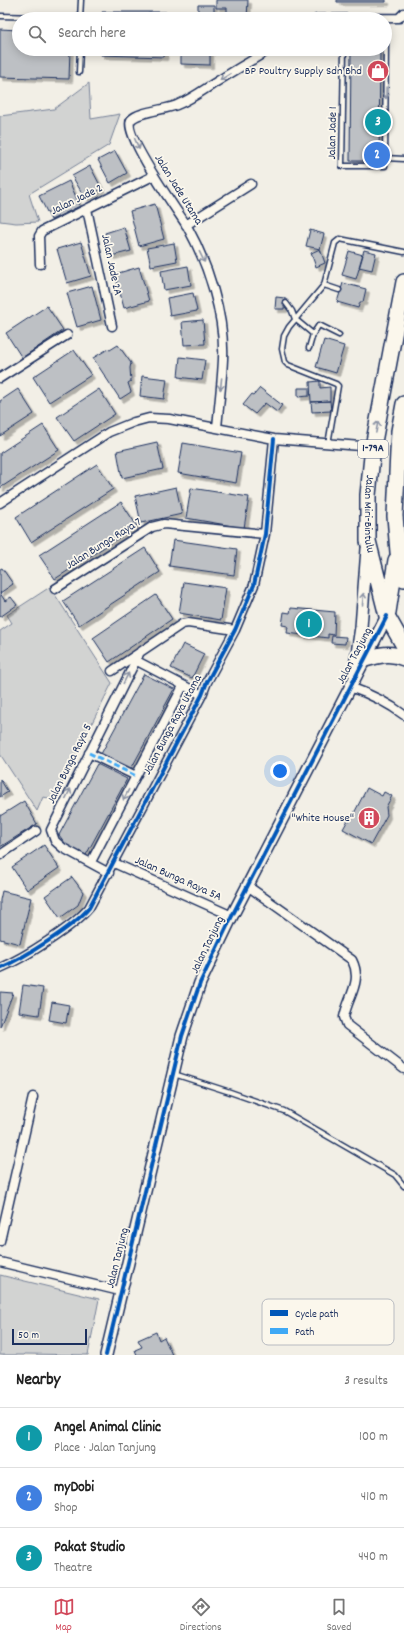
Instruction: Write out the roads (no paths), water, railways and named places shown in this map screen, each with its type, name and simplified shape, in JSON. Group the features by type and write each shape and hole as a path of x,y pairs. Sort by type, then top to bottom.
{"highway":[{"name":"Jalan Miri-Bintulu","path":"404,282 373,447 368,495 368,541 387,616 404,646"},
{"name":"Jalan Miri-Bintulu","path":"404,404 399,431 395,508 398,552 404,579"},
{"path":"387,616 398,552"},
{"path":"365,659 386,654 392,654 404,658"}],"street":[{"name":"Jalan Jade Utama","path":"216,428 224,358 222,330 215,293 206,263 186,225 153,176 137,145 130,124 131,120 137,115 179,105 259,56"},
{"name":"Jalan Jade 2","path":"40,264 40,233 153,176"},
{"path":"186,225 250,184"},
{"name":"Jalan Jade 2A","path":"86,209 112,326"},
{"path":"0,378 67,335"},
{"path":"0,503 109,432 149,418 169,418 274,439 373,447"},
{"name":"Jalan Bunga Raya Utama","path":"0,968 42,945 83,915 89,908 109,873 149,792 202,695 207,682 235,630 254,585 265,534 274,439"},
{"name":"Jalan Bunga Raya 7","path":"55,589 152,528 164,524 265,534"},
{"name":"Jalan Tanjung","path":"352,683 361,627 368,541"},
{"name":"Jalan Tanjung","path":"106,1355 120,1291 174,1074 182,1036 200,983 232,916 249,887 387,616"},
{"path":"112,671 182,624 188,623 235,630"},
{"name":"Jalan Bunga Raya 5","path":"109,873 63,848 55,841 51,830 140,652"},
{"path":"135,660 202,695"},
{"path":"352,683 392,706 404,715"},
{"path":"91,862 183,686"},
{"path":"89,753 136,776"},
{"path":"0,855 36,831"},
{"name":"Jalan Bunga Raya 5A","path":"114,863 232,916"},
{"path":"249,887 352,960 355,966 356,980 354,992 344,1017 347,1025 404,1069"},
{"path":"0,1241 33,1097"},
{"path":"0,1262 120,1291"}],"lane":[{"path":"80,12 81,0"},
{"path":"0,16 12,16"},
{"path":"79,72 80,56"},
{"name":"Jalan Jade 1","path":"344,56 342,166 385,166 385,158"},
{"path":"386,56 385,158 404,159"},
{"path":"328,444 338,386 291,368 285,362 282,350 284,336 295,319 324,285 334,243 340,239 404,252"},
{"path":"324,285 339,290"},
{"path":"286,303 292,311 295,319 313,334"},
{"path":"309,348 313,334 319,325 339,335"},
{"path":"174,1074 284,1111 395,1175 404,1186"}],"place":[{"name":"BP Poultry Supply Sdn Bhd","path":"378,71"},
{"name":"Pakat Studio","path":"378,122"},
{"name":"myDobi","path":"377,155"},
{"name":"Angel Animal Clinic","path":"309,624"},
{"name":"\"White House\"","path":"369,818"}]}
